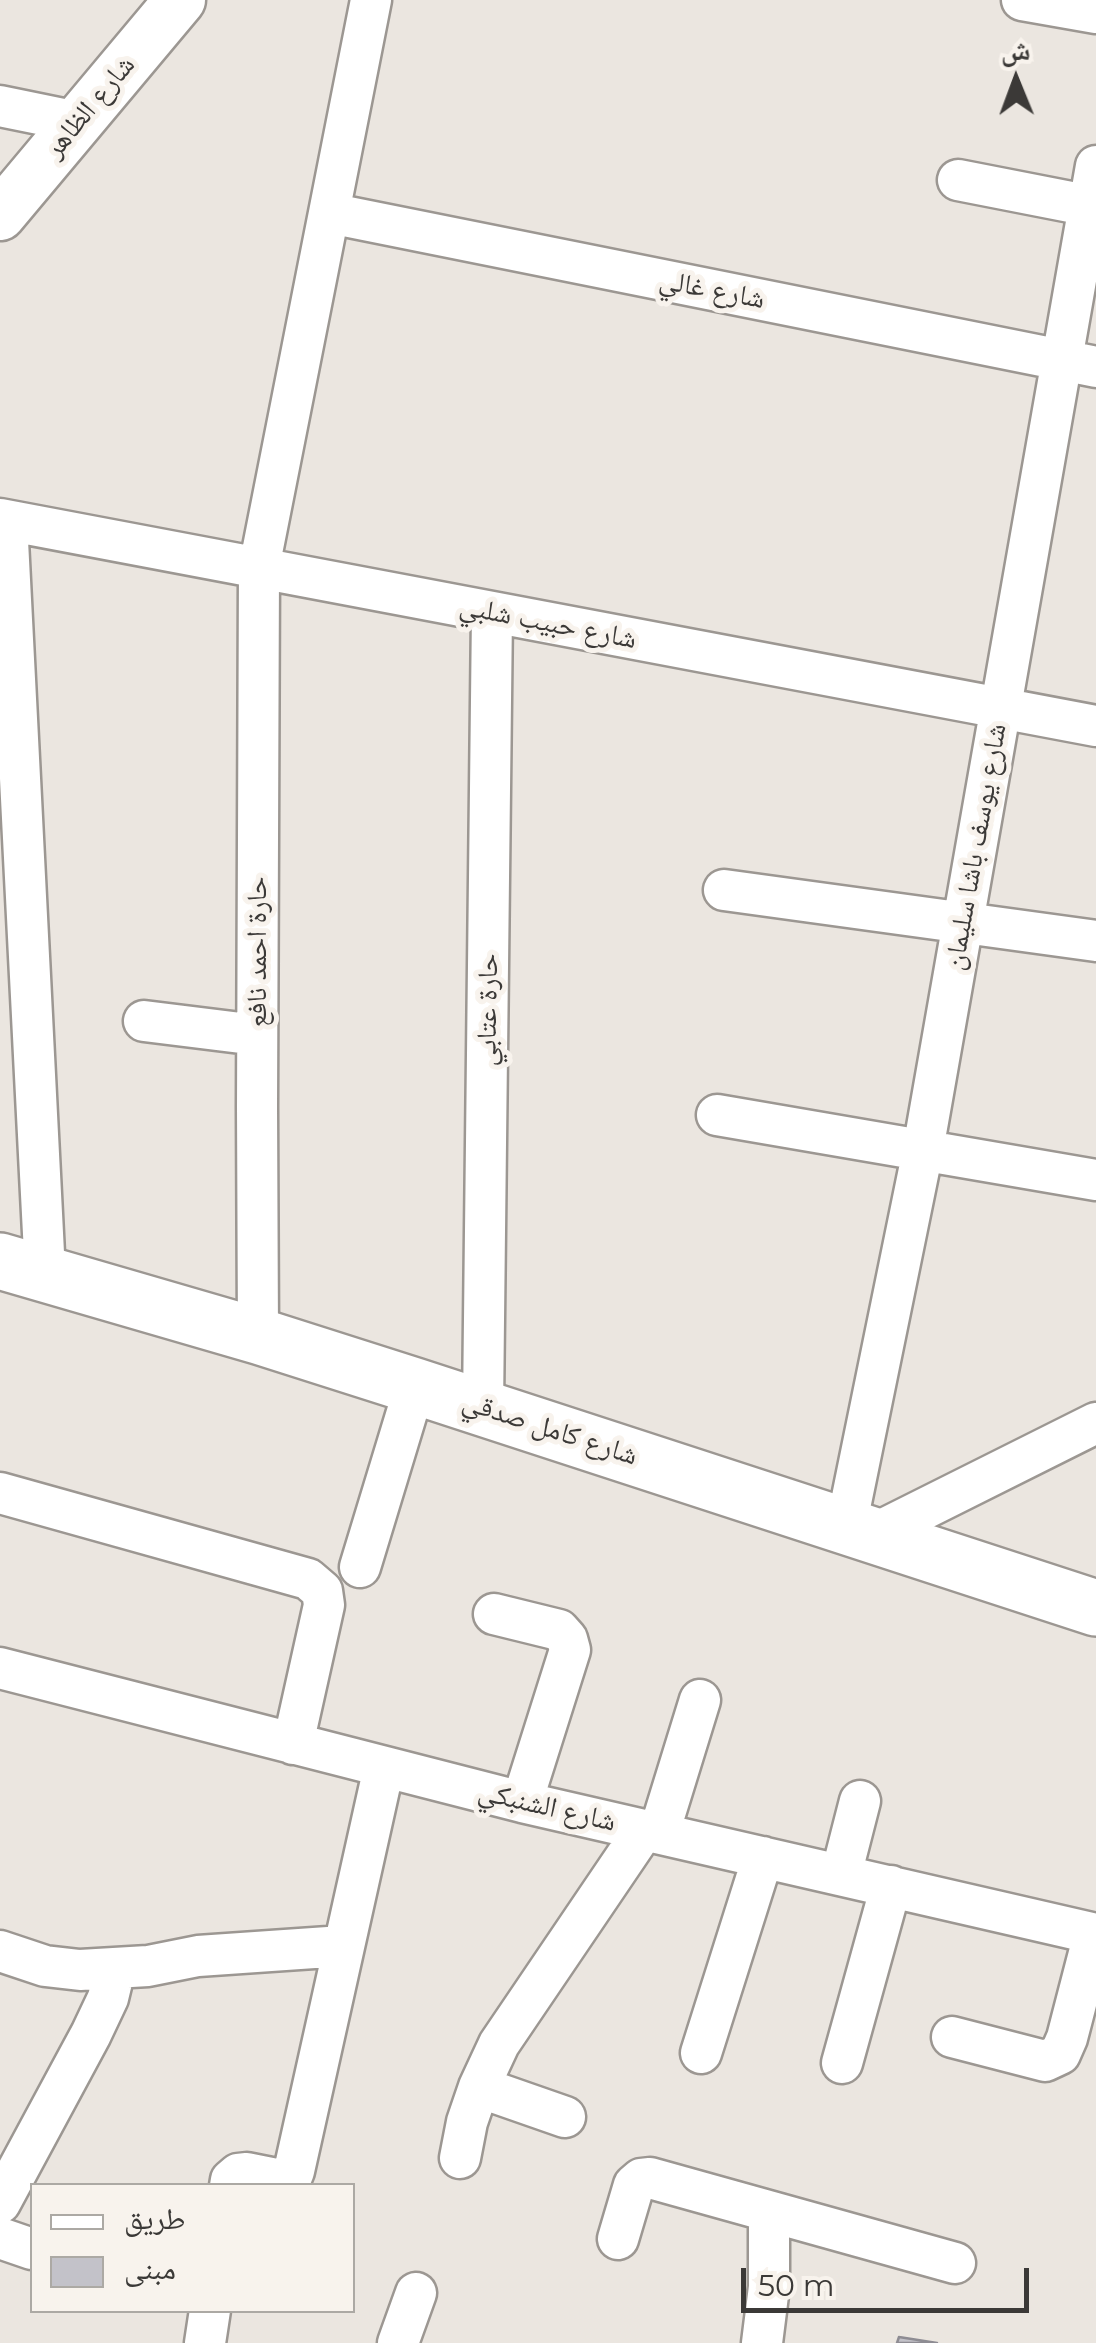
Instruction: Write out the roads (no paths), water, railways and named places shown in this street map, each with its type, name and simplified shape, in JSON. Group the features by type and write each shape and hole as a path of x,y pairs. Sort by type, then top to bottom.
{"main road":[{"name":"شارع كامل صدقي","path":"23,1267 483,1407 1096,1608"}],"street":[{"name":"شارع الظاهر","path":"0,215 180,0"},
{"name":"حارة احمد نافع","path":"258,1336 260,568 371,0"},
{"path":"1022,0 1096,13"},
{"path":"0,106 78,122"},
{"name":"شارع يوسف باشا سليمان","path":"859,1531 1000,708 1079,364 1096,166"},
{"path":"958,180 1092,206"},
{"name":"شارع غالي","path":"329,213 1079,364"},
{"path":"4,520 23,1267"},
{"name":"شارع حبيب شلبي","path":"4,520 1096,726"},
{"name":"حارة عتابي","path":"483,1407 492,612"},
{"path":"724,890 1096,940"},
{"path":"144,1021 257,1035"},
{"path":"717,1116 1096,1180"},
{"path":"360,1567 415,1386"},
{"path":"859,1531 1096,1423"},
{"path":"0,1493 308,1579 322,1591 324,1605 293,1744"},
{"path":"494,1614 559,1630 570,1650 522,1802"},
{"name":"شارع الشنبكي","path":"3,1679 1095,1934"},
{"path":"460,2158 478,2088 499,2044 652,1832 700,1700"},
{"path":"230,2183 238,2174 282,2180 292,2176 384,1767"},
{"path":"841,1875 860,1801"},
{"path":"700,2053 763,1857"},
{"path":"842,2063 891,1886"},
{"path":"952,2037 1045,2061 1060,2054 1095,1934"},
{"path":"0,1951 45,1966 115,1970 198,1956 343,1946"},
{"path":"0,2203 91,2034 108,1998 115,1970"},
{"path":"478,2088 565,2116"},
{"path":"618,2240 634,2185 640,2179 650,2178 955,2263"},
{"path":"762,2343 769,2287 769,2212"},
{"path":"0,2238 30,2248"},
{"path":"398,2343 416,2294"},
{"path":"204,2343 209,2313"}]}
